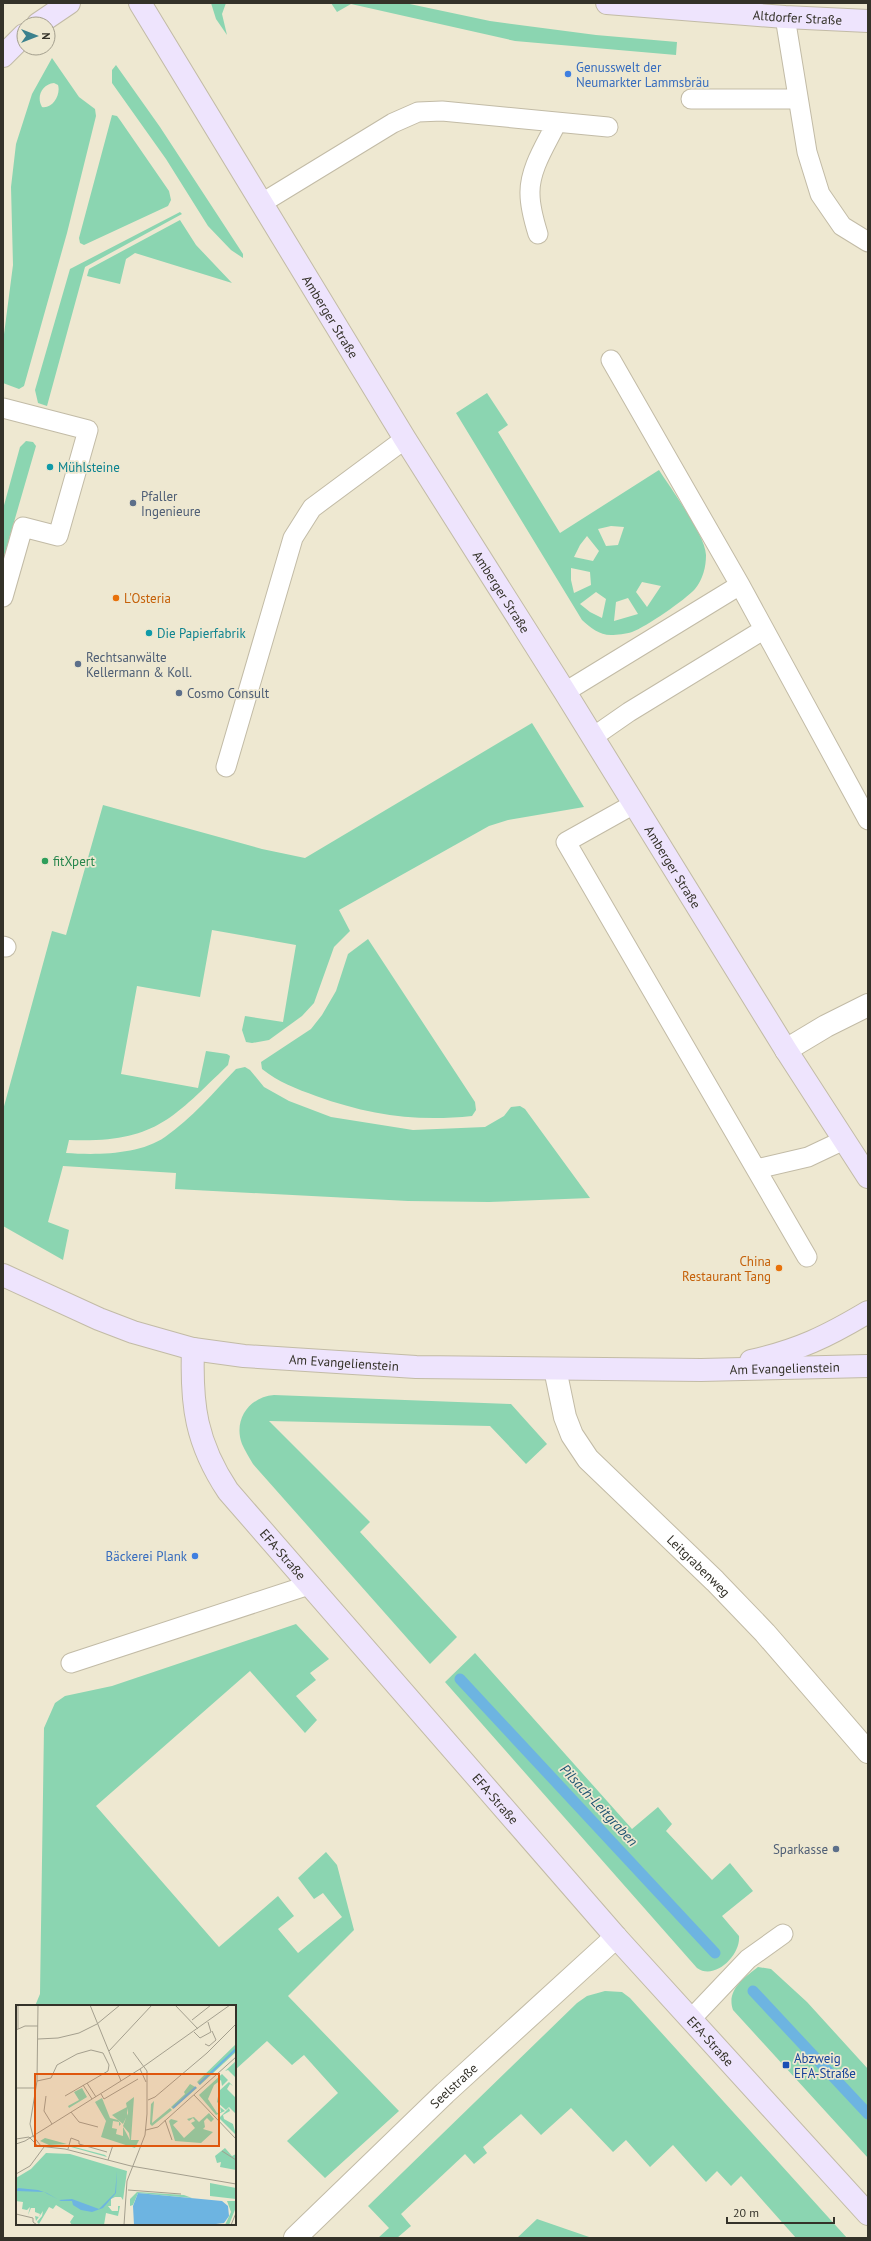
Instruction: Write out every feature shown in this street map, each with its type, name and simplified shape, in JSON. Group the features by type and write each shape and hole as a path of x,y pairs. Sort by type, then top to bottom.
{"street":[{"path":"50,16 69,3"},
{"name":"Amberger Straße","path":"140,3 405,439 565,692 786,1050 868,1177"},
{"name":"Altdorfer Straße","path":"607,3 702,7 785,17 868,21"},
{"path":"3,56 16,43"},
{"path":"786,1050 826,1026 868,1005"},
{"name":"Am Evangelienstein","path":"3,1275 116,1326 193,1349 244,1356 416,1367 700,1370 868,1366"},
{"name":"Am Evangelienstein","path":"700,1370 795,1350 826,1336 868,1312"},
{"name":"EFA-Straße","path":"193,1349 192,1375 196,1418 208,1456 228,1490 616,1937 868,2214"},
{"name":"Leitgrabenweg","path":"555,1369 565,1417 572,1435 588,1459 760,1628 868,1752"},
{"name":"Seelstraße","path":"294,2238 445,2093 616,1937"}],"lane":[{"path":"785,17 807,152 820,194 842,226 868,242"},
{"path":"691,99 798,99"},
{"path":"262,204 360,142 393,123 418,112 442,111 608,127"},
{"path":"538,234 529,193 534,173 558,122"},
{"path":"610,360 740,585 763,630 868,820"},
{"path":"3,408 88,430 58,536 23,527 3,597"},
{"path":"226,767 295,534 312,508 405,439"},
{"path":"565,692 740,585"},
{"path":"593,737 629,712 763,630"},
{"path":"634,804 566,842 807,1257"},
{"path":"757,1169 808,1157 844,1140"},
{"path":"71,1663 309,1584"},
{"path":"691,2019 748,1959 783,1934"}],"green space":[{"path":"211,3 226,3 222,14 227,35 216,19"},
{"path":"331,3 405,3 490,21 596,35 677,42 676,55 515,41 351,4 337,12"},
{"path":"52,58 79,97 95,109 96,116 67,233 24,386 19,389 3,383 3,342 13,265 11,187 16,144 32,94","holes":["54,83 58,85 58,93 53,103 50,106 42,107 40,103 40,95 43,88"]},
{"path":"116,65 160,127 243,254 243,258 231,250 208,226 166,159 112,83 112,70"},
{"path":"112,115 117,116 120,120 169,191 171,200 168,206 84,245 80,243 79,238"},
{"path":"180,212 182,214 85,267 47,406 38,403 35,390 70,269"},
{"path":"180,220 196,245 232,283 135,253 126,259 120,284 87,276 89,269"},
{"path":"487,393 508,425 498,432 560,533 659,470 694,524 704,546 706,555 705,568 695,589 665,613 632,632 619,635 607,635 592,628 582,620 456,413","holes":["611,526 624,527 618,545 606,546 598,529","587,536 599,551 593,561 574,557 580,545","571,568 590,572 591,585 574,593 571,580","642,582 661,586 647,607 636,592","596,592 606,599 602,618 590,612 580,604","628,598 638,614 614,621 616,602"]},
{"path":"26,441 33,442 36,446 3,560 3,509 20,447"},
{"path":"532,723 584,807 508,820 489,826 339,910 350,931 334,947 314,1003 302,1016 269,1040 252,1043 246,1042 242,1030 245,1016 283,1022 296,945 212,930 200,997 137,986 121,1074 198,1088 206,1051 227,1054 230,1056 228,1065 175,1114 159,1124 142,1132 122,1137 98,1140 69,1140 66,1153 104,1154 130,1150 155,1143 175,1130 184,1122 236,1069 245,1067 250,1070 264,1087 289,1101 331,1117 413,1130 485,1127 504,1116 511,1107 520,1106 525,1109 590,1198 489,1202 408,1201 175,1189 176,1173 63,1166 48,1222 69,1230 63,1260 3,1226 3,1110 52,931 66,935 103,805 262,849 305,858"},
{"path":"368,939 475,1102 476,1110 472,1116 451,1118 412,1117 355,1108 302,1091 268,1074 262,1069 261,1062 311,1029 322,1015 336,991 348,954"},
{"path":"274,1395 511,1404 547,1444 526,1464 490,1426 269,1421 370,1522 360,1532 457,1637 430,1664 253,1464 247,1454 242,1444 240,1435 240,1426 245,1411 257,1400"},
{"path":"296,1624 329,1659 310,1673 316,1680 296,1696 317,1720 305,1733 250,1671 96,1806 219,1947 278,1896 294,1916 278,1929 298,1953 342,1917 323,1893 314,1899 298,1878 326,1852 337,1865 354,1930 288,1996 399,2111 325,2178 287,2141 338,2093 304,2055 292,2065 267,2041 236,2069 236,2005 35,2005 40,1994 44,1728 55,1703 65,1696 112,1686"},
{"path":"475,1653 632,1829 658,1807 672,1824 666,1831 712,1880 730,1863 753,1891 722,1916 739,1936 739,1943 736,1951 726,1964 719,1969 711,1971 704,1971 697,1968 445,1682"},
{"path":"758,1967 771,1969 807,2002 868,2069 868,2158 733,2010 731,2003 734,1991 742,1980"},
{"path":"605,1991 622,1992 630,1998 847,2238 796,2238 741,2176 731,2186 717,2171 706,2182 673,2145 650,2167 626,2140 613,2152 571,2108 541,2135 521,2114 483,2147 487,2153 474,2164 465,2154 401,2214 411,2226 397,2238 378,2238 389,2228 368,2206 577,2003 587,1996"},
{"path":"537,2219 592,2238 517,2238"}],"waterway":[{"name":"Pilsach-Leitgraben","path":"460,1679 715,1953"},
{"name":"Pilsach-Leitgraben","path":"753,1991 868,2114"}],"place":[{"name":"Genusswelt der Neumarkter Lammsbräu","path":"568,74"},
{"name":"Mühlsteine","path":"50,467"},
{"name":"Pfaller Ingenieure","path":"133,503"},
{"name":"L'Osteria","path":"116,598"},
{"name":"Die Papierfabrik","path":"149,633"},
{"name":"Rechtsanwälte Kellermann & Koll.","path":"78,664"},
{"name":"Cosmo Consult","path":"179,693"},
{"name":"fitXpert","path":"45,861"},
{"name":"China Restaurant Tang","path":"779,1268"},
{"name":"Bäckerei Plank","path":"195,1556"},
{"name":"Sparkasse","path":"836,1849"},
{"name":"Abzweig EFA-Straße","path":"786,2065"}]}
